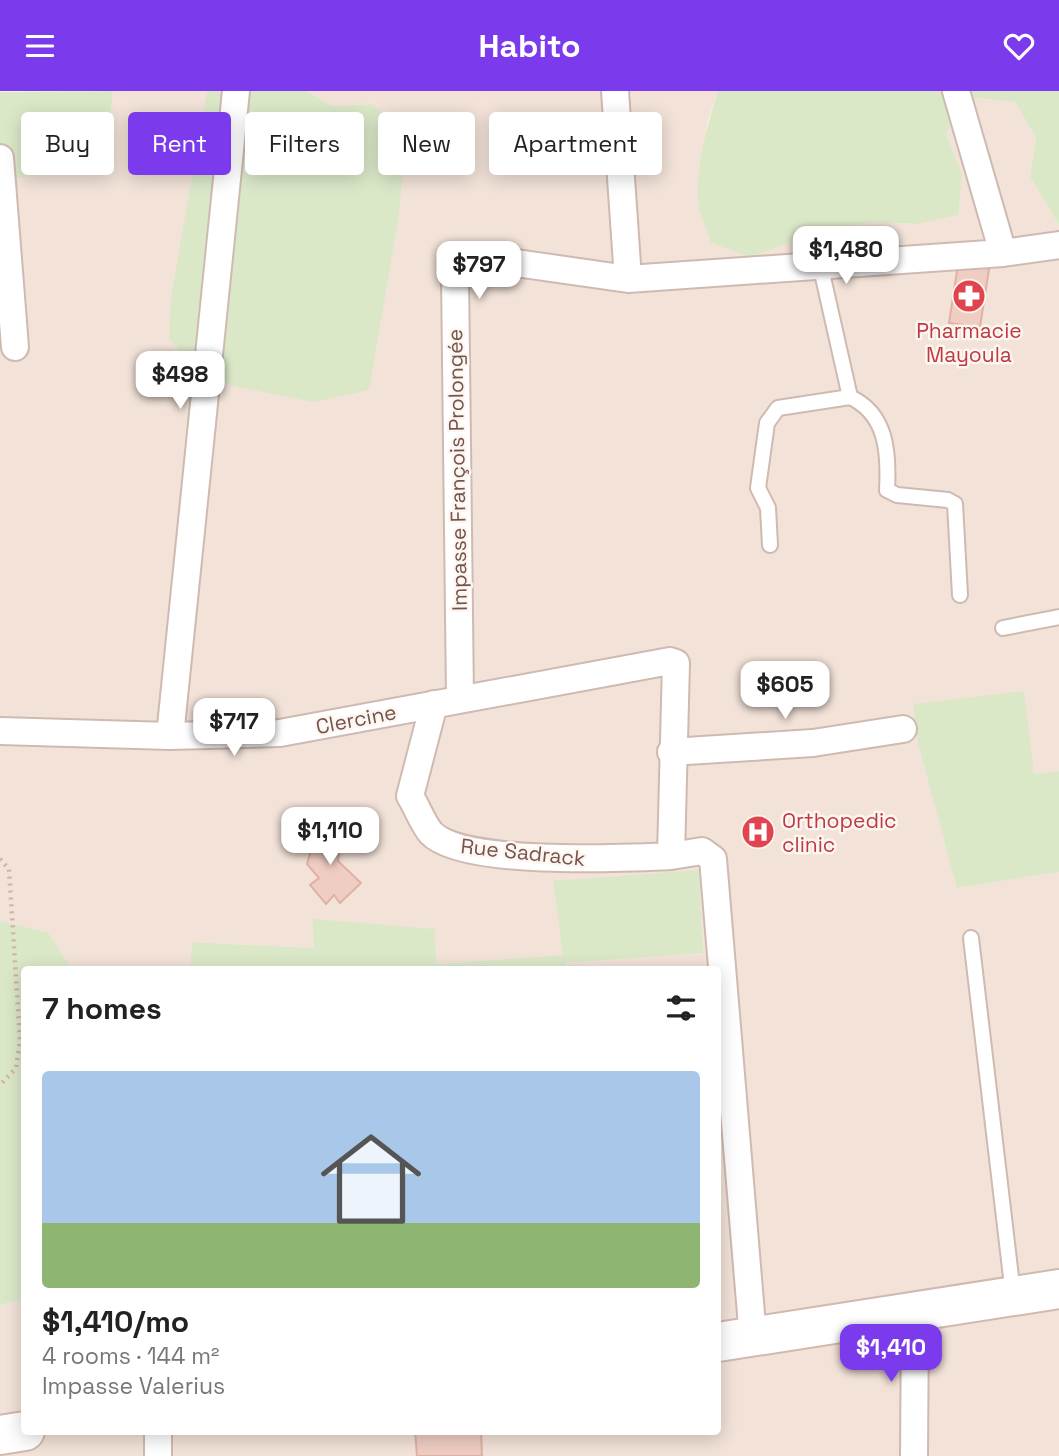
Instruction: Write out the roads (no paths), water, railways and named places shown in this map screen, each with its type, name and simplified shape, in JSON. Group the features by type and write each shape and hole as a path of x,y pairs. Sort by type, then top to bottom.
{"street":[{"path":"170,737 236,91"},
{"path":"615,91 628,279"},
{"path":"956,91 1003,253"},
{"path":"0,158 15,347"},
{"name":"Impasse François Prolongée","path":"460,699 455,274 464,262 474,257 628,279 1003,253 1059,245"},
{"name":"Clercine","path":"0,731 170,737 280,733 674,661 678,667 671,752"},
{"name":"Rue Sadrack","path":"434,704 410,796 432,834 459,848 556,860 671,856 702,851 713,859 718,966"},
{"path":"671,856 671,752 813,743 903,729"},
{"name":"Rue Sadrack","path":"721,1034 735,1340"},
{"path":"735,1340 1059,1289"},
{"path":"914,1456 915,1311"},
{"path":"0,1435 21,1432"},
{"path":"158,1435 158,1456"}],"lane":[{"path":"820,264 850,397"},
{"path":"770,544 768,508 758,488 767,423 772,413 778,408 850,397 867,405 880,425 888,463 887,489 897,495 955,504 960,595"},
{"path":"1003,628 1059,617"},
{"path":"971,938 1013,1296"}],"place":[{"name":"Pharmacie Mayoula","path":"969,296"},
{"name":"Orthopedic clinic","path":"758,832"}]}
